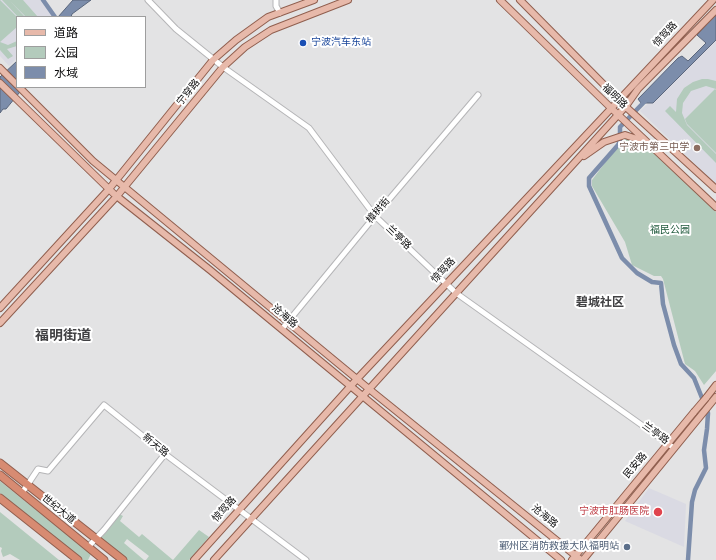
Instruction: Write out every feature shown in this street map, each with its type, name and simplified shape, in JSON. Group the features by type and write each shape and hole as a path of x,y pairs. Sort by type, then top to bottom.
{"highway":[{"path":"0,463 124,560"},
{"name":"世纪大道","path":"0,475 104,560"},
{"path":"0,498 78,560"}],"main road":[{"name":"宁穿路","path":"0,308 109,189 213,60 236,40 262,21 314,0"},
{"name":"宁穿路","path":"0,323 117,196 223,67 245,47 271,30 348,0"},
{"name":"福明路","path":"500,0 610,108 716,207"},
{"name":"福明路","path":"520,0 639,119 716,189"},
{"name":"惊驾路","path":"194,560 350,386 711,2"},
{"name":"惊驾路","path":"214,560 618,115 638,89 716,10"},
{"name":"沧海路","path":"0,68 16,84"},
{"name":"沧海路","path":"0,83 117,196 282,329 561,560"},
{"name":"沧海路","path":"20,88 93,161 578,559"},
{"path":"573,164 604,142 611,139 623,136 648,143"},
{"name":"民安路","path":"578,559 668,443 716,385"},
{"name":"民安路","path":"578,559 674,448 714,399"}],"street":[{"name":"兰亭路","path":"148,0 176,29 213,60 309,128 375,216 445,284 674,448"},
{"path":"276,0 276,6 280,13"},
{"name":"樟树街","path":"282,329 375,216 478,95"},
{"name":"新天路","path":"22,493 38,469 48,471 104,405 165,454 306,560"},
{"path":"88,547 165,454"}],"shaded area":[{"path":"0,0 40,0 52,16 16,16 16,59 9,66 0,56"},
{"name":"宁波市第三中学","path":"716,41 716,184 640,111"},
{"name":"宁波市肛肠医院","path":"649,488 686,504 684,547 625,521"}],"green space":[{"path":"0,0 16,16 16,28 0,42"},
{"path":"2,0 23,0 37,16 25,16 10,1 24,16 17,16"},
{"path":"16,41 16,46 7,49 13,56 8,59 0,50 0,42 8,45"},
{"path":"702,79 716,81 716,89 706,86 691,91 683,103 682,113 687,125 716,154 716,163 665,111 670,106 676,112 677,99 684,88 693,82"},
{"path":"715,89 716,153 687,124 685,119"},
{"name":"福民公园","path":"622,136 647,143 716,212 716,371 704,385 695,371 685,364 663,279 661,276 654,276 632,265 625,242 592,186 592,180 614,151 621,145"},
{"path":"0,481 91,554 88,560 83,560 0,493"},
{"path":"0,512 59,560 20,560 10,554 3,557 1,551 2,548 0,547"},
{"path":"119,514 123,516 120,521 139,537 142,534 173,560 146,560 149,556 127,539 124,543 144,560 127,560 100,538"},
{"path":"199,530 209,537 189,560 173,560"}],"water":[{"path":"73,0 91,0 71,16 59,16"},
{"path":"716,14 716,40 653,103 641,103 638,99 678,58 682,56 688,61 706,43 697,35"},
{"path":"16,62 16,88 23,88 6,109 3,109 0,113 0,77"}],"waterway":[{"path":"43,0 54,16"},
{"path":"647,99 620,127 620,141 618,145 589,178 589,186 622,258 637,273 652,282 661,283 663,304 674,345 681,364 694,378 708,413 704,450 706,468 695,490 692,502 688,560"}],"place":[{"name":"宁波汽车东站","path":"303,43"},
{"name":"宁波市第三中学","path":"697,148"},
{"name":"宁波市肛肠医院","path":"658,512"},
{"name":"鄞州区消防救援大队福明站","path":"627,547"}],"district":[{"name":"碧城社区","path":"600,304"},
{"name":"福明街道","path":"63,337"}]}
